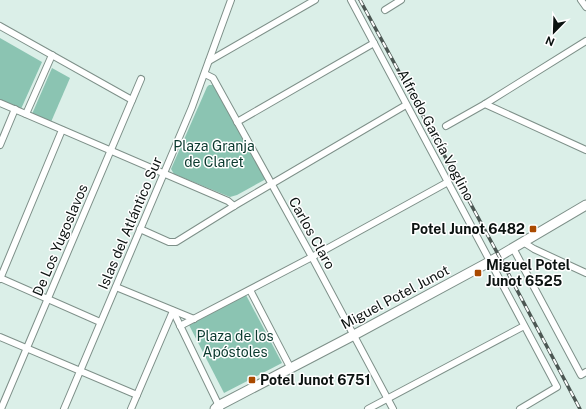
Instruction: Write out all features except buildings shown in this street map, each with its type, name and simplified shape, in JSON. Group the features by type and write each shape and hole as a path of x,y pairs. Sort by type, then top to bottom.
{"main road":[{"name":"Miguel Potel Junot","path":"218,408 491,261 586,205"}],"street":[{"name":"Islas del Atlántico Sur","path":"64,409 205,74 231,0"},
{"path":"209,62 315,0"},
{"name":"Alfredo García Voglino","path":"351,0 557,387 520,409"},
{"path":"385,10 401,0"},
{"path":"581,0 586,8"},
{"path":"0,26 132,100"},
{"path":"446,126 485,104 586,41"},
{"path":"237,122 374,43"},
{"path":"26,114 52,55"},
{"name":"Carlos Claro","path":"205,74 213,78 312,257 393,409"},
{"name":"De Los Yugoslavos","path":"1,409 141,80"},
{"path":"0,103 228,201 234,206"},
{"path":"485,104 586,150"},
{"path":"140,229 169,242 176,242 234,206 406,105"},
{"path":"0,145 15,110"},
{"path":"62,130 0,278 100,322"},
{"path":"180,326 312,257 448,182"},
{"path":"523,242 534,249 586,273"},
{"path":"513,248 583,373"},
{"path":"116,287 194,319"},
{"path":"250,290 290,368"},
{"path":"172,311 218,408"},
{"path":"131,409 172,311"},
{"path":"368,409 524,326"},
{"path":"0,337 137,395"}],"green space":[{"path":"0,38 42,62 21,109 0,100"},
{"path":"52,68 70,78 51,122 32,114"},
{"name":"Plaza Granja de Claret","path":"209,85 213,85 266,179 237,195 230,197 174,174 171,169"},
{"name":"Plaza de los Apóstoles","path":"246,295 282,363 224,393 189,325"}],"railway":[{"path":"360,0 580,409"}],"place":[{"name":"Potel Junot 6482","path":"533,229"},
{"name":"Miguel Potel Junot 6525","path":"478,273"},
{"name":"Potel Junot 6751","path":"252,380"}]}
